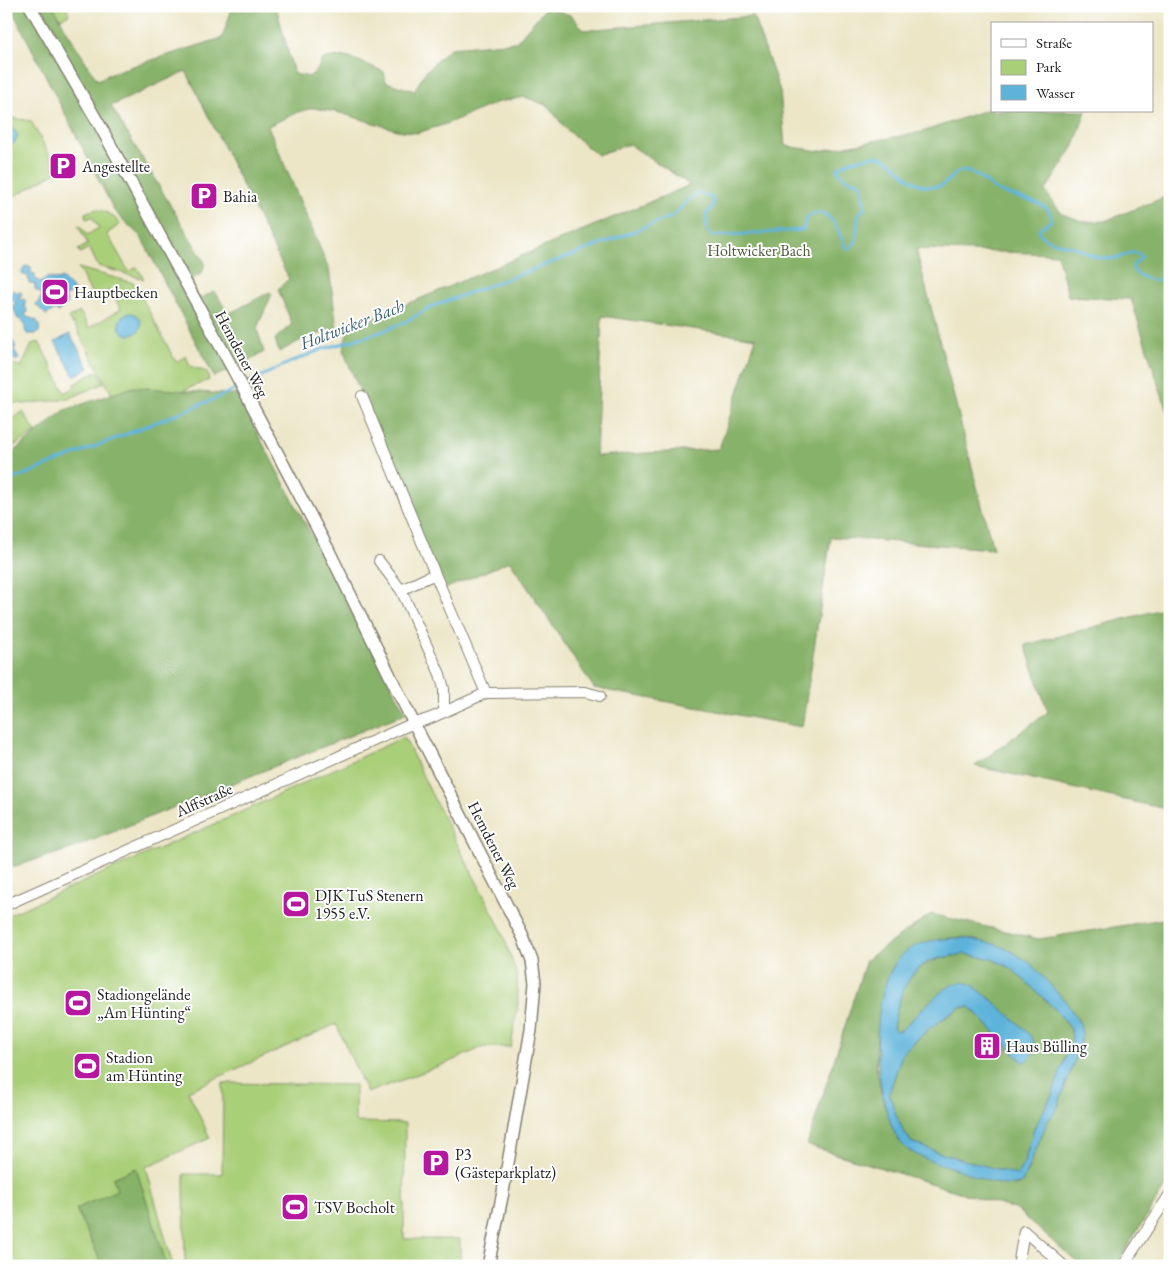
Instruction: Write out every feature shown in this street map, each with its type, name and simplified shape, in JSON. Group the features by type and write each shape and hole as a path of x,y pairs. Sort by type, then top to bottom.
{"street":[{"name":"Hemdener Weg","path":"30,6 99,124 235,373 327,547 414,724 523,937 532,961 535,983 530,1030 503,1192 488,1266"},
{"path":"362,396 486,694"},
{"path":"379,561 401,590 440,674 444,689 444,712"},
{"path":"401,590 435,574"},
{"path":"414,724 486,694 585,692 600,696"},
{"name":"Alffstraße","path":"6,905 414,724"},
{"path":"1123,1266 1170,1194"},
{"path":"1018,1266 1024,1231 1064,1266"}],"green space":[{"path":"10,6 53,6 97,80 117,71 222,38 233,6 276,6 294,74 309,77 318,69 322,60 330,57 346,57 384,72 386,82 414,91 426,71 450,48 516,42 544,10 549,7 572,16 584,30 753,16 780,91 785,146 819,151 922,132 991,108 991,112 1086,112 1074,146 1045,191 1062,214 1086,222 1105,221 1170,195 1170,421 1131,299 1068,296 1057,254 916,249 993,549 831,537 802,727 594,688 510,561 442,590 343,350 348,329 690,185 629,144 597,155 566,129 548,106 525,97 498,102 446,124 417,133 397,130 337,112 313,108 298,112 268,126 329,269 337,329 305,338 279,352 275,339 292,324 278,289 289,279 186,71 111,106 205,263 202,273 191,280 197,296 201,298 215,291 228,314 270,292 272,294 257,328 264,352 214,377 141,237 115,212","holes":["602,316 756,338 719,449 596,456"]},
{"path":"53,6 72,6 67,9 69,14 60,19"},
{"path":"6,117 31,121 58,171 6,201"},
{"path":"96,209 110,214 120,224 107,234 129,272 137,267 144,279 98,266 89,248 80,253 78,250 88,244 78,226 80,225 87,235 99,228 92,217 86,219 85,213"},
{"path":"78,268 134,283 176,362 186,356 190,366 207,372 209,380 123,415 74,324 68,318 80,312 89,328 121,309 110,290 94,298"},
{"path":"39,342 65,393 75,387 74,384 97,371 104,383 68,399 24,404 6,402 6,366 9,364 22,366 32,344"},
{"path":"133,387 237,395 406,713 71,849 6,869 6,454 8,456 65,410"},
{"path":"23,412 36,432 9,449 6,445 6,422"},
{"path":"1170,607 1170,810 975,766 1048,712 1025,645"},
{"name":"DJK TuS Stenern 1955 e.V.","path":"404,737 501,929 517,975 518,1004 511,1047 483,1047 447,1063 367,1093 336,1024 188,1091 210,1138 146,1167 173,1266 6,1266 6,916 226,819"},
{"path":"931,914 1039,939 1170,918 1170,1179 1115,1266 1081,1266 1017,1210 807,1145 866,960","holes":["964,938 984,942 1039,974 1066,1002 1080,1024 1079,1047 1056,1111 1047,1122 1022,1183 1015,1186 927,1159 909,1151 899,1141 883,1101 877,1071 876,1050 883,993 915,948 928,942"]},
{"path":"965,954 992,959 1011,968 1055,1009 1071,1029 1072,1039 1052,1095 1034,1129 1024,1162 1017,1176 940,1153 911,1142 896,1115 889,1093 903,1052 930,1028 961,1007 970,1007 1022,1062 991,999 969,983 933,1000 901,1030 895,1031 893,1027 901,995 913,974 933,961"},
{"name":"TSV Bocholt","path":"223,1083 355,1085 355,1122 405,1123 404,1239 460,1239 460,1266 185,1266 184,1174 222,1174"},
{"path":"136,1168 167,1266 103,1266 76,1209 117,1190 113,1178"}],"water":[{"path":"6,127 13,129 18,135 15,142 6,148"},
{"name":"Hauptbecken","path":"25,266 31,267 31,273 35,274 35,278 38,281 42,282 47,277 59,280 62,278 74,290 65,297 68,303 58,312 55,310 46,315 36,305 42,296 41,293 35,290 35,284 29,283 28,276 23,275 22,272"},
{"path":"14,290 21,292 22,295 18,297 26,302 24,304 28,312 25,314 27,317 36,320 40,325 39,332 36,334 27,334 25,324 17,318 13,306 14,300 9,302 6,295"},
{"path":"130,313 138,316 141,324 138,332 130,335 122,332 119,324 122,316"},
{"path":"70,334 89,368 74,376 55,342"},
{"path":"6,336 8,339 11,338 16,347 14,349 19,359 16,361 15,359 6,361"},
{"path":"964,938 1008,949 1030,963 1066,1002 1080,1024 1082,1034 1056,1111 1047,1122 1022,1183 1016,1185 987,1181 931,1161 906,1148 900,1142 892,1126 880,1082 877,1034 879,1011 884,988 892,969 909,949 940,939","holes":["965,954 992,959 1011,968 1055,1009 1071,1029 1072,1039 1052,1095 1034,1129 1024,1162 1017,1175 940,1153 911,1142 896,1115 889,1093 903,1052 930,1028 960,1007 970,1007 1023,1062 1032,1056 1034,1046 1032,1038 1028,1033 991,1000 967,983 961,982 950,986 942,991 901,1030 896,1031 893,1028 900,999 908,981 921,966 930,961"]}],"waterway":[{"name":"Holtwicker Bach","path":"245,384 323,349 381,332 403,323 433,306 673,216 688,200 698,193 712,198 713,205 706,214 707,231 714,236 803,230 806,218 821,213 827,216 837,227 846,249 849,249 856,242 858,214 865,208 861,183 846,179 837,170 848,162 873,156 882,157 918,184 926,186 942,185 959,171 973,173 998,191 1031,201 1048,210 1051,221 1040,228 1039,232 1047,239 1101,258 1115,258 1136,253 1142,257 1133,265 1133,270 1137,274 1150,279 1170,279"},
{"name":"Holtwicker Bach","path":"6,482 217,398 239,387"}],"place":[{"name":"Angestellte","path":"63,166"},
{"name":"Bahia","path":"204,196"},
{"name":"Hauptbecken","path":"55,292"},
{"name":"DJK TuS Stenern 1955 e.V.","path":"296,904"},
{"name":"Stadiongelände „Am Hünting“","path":"78,1003"},
{"name":"Haus Bülling","path":"987,1046"},
{"name":"Stadion am Hünting","path":"87,1066"},
{"name":"P3 (Gästeparkplatz)","path":"436,1163"},
{"name":"TSV Bocholt","path":"295,1207"}]}
